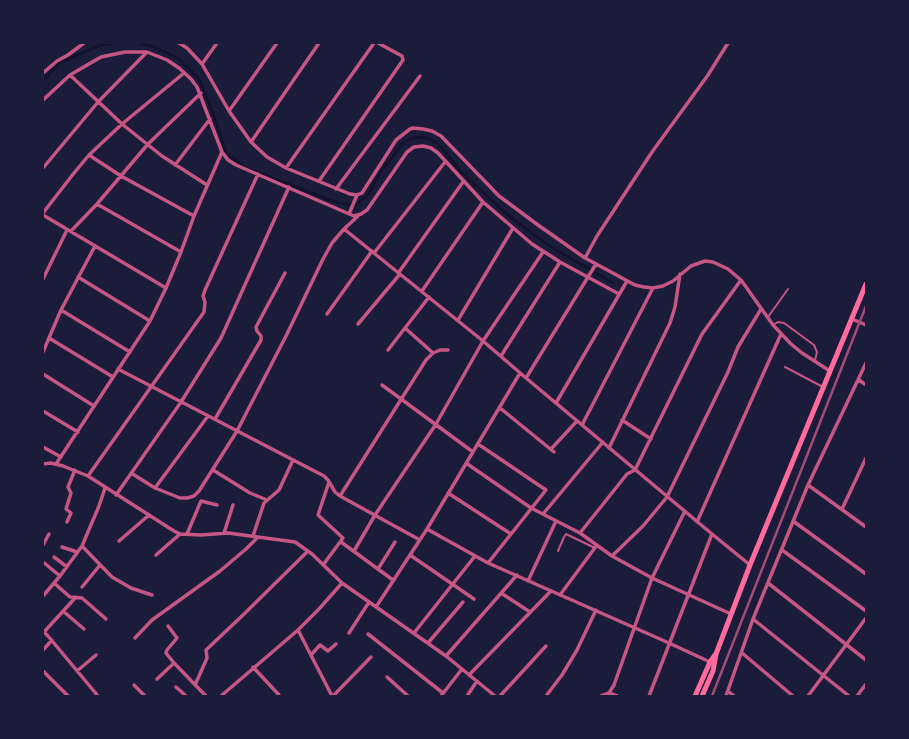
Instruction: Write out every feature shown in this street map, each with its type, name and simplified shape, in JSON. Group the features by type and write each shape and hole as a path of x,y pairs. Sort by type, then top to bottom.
{"main road":[{"path":"702,696 713,671 716,654 750,565 866,284"},
{"path":"695,696 710,662 716,654"}],"street":[{"path":"43,73 57,60 68,55 79,44 84,43"},
{"path":"178,43 187,48 202,64 213,80 230,112 251,142 267,157 286,168 357,196"},
{"path":"202,64 217,43"},
{"path":"230,112 277,43"},
{"path":"251,142 319,43"},
{"path":"286,168 374,43"},
{"path":"319,181 403,60 402,56 378,43"},
{"path":"585,258 597,236 652,152 708,75 728,43"},
{"path":"43,100 70,75 101,57 124,52 146,52 167,60 191,79 201,93 222,152 228,160 236,165 349,214 358,216"},
{"path":"43,168 98,102 146,52"},
{"path":"166,288 43,214 69,178 89,156 122,124 184,73"},
{"path":"70,75 122,124 175,165 207,185"},
{"path":"336,189 420,76"},
{"path":"43,279 69,230 97,204 148,144 201,93"},
{"path":"175,165 210,119"},
{"path":"349,214 357,196 362,193 396,140 410,129 432,131 441,136 499,196 549,234 585,258 627,281 644,288 663,286 698,263 705,261 713,262 728,269 742,280 773,325 791,344 830,371"},
{"path":"131,473 155,488 180,498 194,496 199,491 237,431 332,243 344,229 367,210 407,152 414,147 423,146 431,148 438,153 463,182 483,202 543,252 619,294"},
{"path":"56,464 150,320 166,288 194,216 222,152"},
{"path":"89,156 121,176 194,216"},
{"path":"327,314 373,252 445,162"},
{"path":"88,476 204,312 206,302 204,296 205,290 258,174"},
{"path":"358,324 399,273 463,182"},
{"path":"116,494 181,402 221,338 289,187"},
{"path":"422,291 483,202"},
{"path":"97,204 181,252"},
{"path":"458,320 513,228"},
{"path":"344,229 484,341 635,470 750,565"},
{"path":"43,352 61,310 95,246"},
{"path":"354,551 375,515 436,424 484,341 543,252"},
{"path":"501,356 560,262"},
{"path":"526,378 596,264"},
{"path":"215,419 260,342 261,336 256,327 285,273"},
{"path":"609,448 670,323 676,302 680,274"},
{"path":"78,277 150,320"},
{"path":"580,533 627,474 635,470 704,330 742,280"},
{"path":"556,403 627,281"},
{"path":"582,425 653,288"},
{"path":"388,350 429,297"},
{"path":"612,556 643,526 667,496 728,372 738,347 761,308"},
{"path":"61,310 130,352"},
{"path":"852,319 866,325"},
{"path":"405,328 433,353"},
{"path":"697,522 782,334"},
{"path":"49,338 113,377"},
{"path":"340,496 426,360 433,353 440,350 448,350"},
{"path":"726,696 753,619 808,485 866,363"},
{"path":"118,369 324,476 335,492 340,496 420,540"},
{"path":"376,607 427,529 520,373"},
{"path":"43,374 94,406"},
{"path":"859,380 866,385"},
{"path":"382,385 473,452"},
{"path":"500,408 553,451 577,421"},
{"path":"43,411 78,432"},
{"path":"155,488 208,416"},
{"path":"622,420 651,438"},
{"path":"543,514 603,442"},
{"path":"478,444 546,490 488,563"},
{"path":"43,447 61,457"},
{"path":"842,509 866,458"},
{"path":"252,536 264,504 279,489 293,460"},
{"path":"466,463 531,508 580,533 596,546 612,556 652,578 731,614"},
{"path":"43,464 56,464 88,476 180,534 201,535 224,533 291,541 308,551 342,583 446,656 495,696"},
{"path":"67,522 71,513 66,509 71,493 68,487 75,470"},
{"path":"213,470 250,493 268,500"},
{"path":"323,565 341,542 343,537 318,516 329,482"},
{"path":"808,485 866,527"},
{"path":"43,596 82,546 94,519 105,488"},
{"path":"448,493 511,534"},
{"path":"187,534 201,501 217,505"},
{"path":"224,533 233,505"},
{"path":"601,696 609,693 612,688 652,578 685,511"},
{"path":"119,542 149,515"},
{"path":"528,581 556,521"},
{"path":"793,521 866,574"},
{"path":"427,529 488,563 710,662"},
{"path":"43,545 49,534"},
{"path":"156,555 180,534"},
{"path":"649,696 712,534"},
{"path":"136,638 152,620 220,571 258,537"},
{"path":"341,542 393,580"},
{"path":"378,569 395,542"},
{"path":"62,546 77,552"},
{"path":"82,546 112,577 121,583 152,596"},
{"path":"560,595 596,546"},
{"path":"782,550 866,611"},
{"path":"195,685 208,658 206,650 308,551"},
{"path":"410,554 474,599"},
{"path":"414,634 475,556"},
{"path":"54,557 67,567"},
{"path":"43,562 60,576"},
{"path":"82,587 100,565"},
{"path":"446,656 516,575"},
{"path":"54,583 70,597 82,598 106,619"},
{"path":"220,696 298,630 342,583"},
{"path":"768,583 866,660"},
{"path":"469,675 551,590"},
{"path":"501,593 530,612"},
{"path":"76,597 44,632 78,671 97,696"},
{"path":"349,633 369,602"},
{"path":"428,643 463,602"},
{"path":"546,696 562,675 577,650 596,610"},
{"path":"63,611 84,629"},
{"path":"808,696 866,618"},
{"path":"753,619 849,696"},
{"path":"168,626 177,638 166,651 174,663 206,696"},
{"path":"298,630 332,696 371,657"},
{"path":"368,634 442,694 462,669"},
{"path":"43,650 52,640"},
{"path":"310,655 320,645 328,651 336,644"},
{"path":"500,696 546,646"},
{"path":"742,653 793,696"},
{"path":"78,671 96,655"},
{"path":"156,679 174,663"},
{"path":"253,668 279,695 278,696"},
{"path":"43,671 68,696"},
{"path":"387,677 408,696"},
{"path":"467,696 477,681"},
{"path":"857,696 866,684"},
{"path":"134,686 145,696"},
{"path":"176,687 186,696"},
{"path":"728,691 734,696"},
{"path":"609,693 617,696"}],"lane":[{"path":"768,317 788,289"},
{"path":"773,325 778,322 784,323 814,345 817,352 814,361"},
{"path":"785,367 824,387"},
{"path":"558,551 566,534 596,546"}],"waterway":[{"path":"43,81 59,63 101,45 112,43"},
{"path":"139,43 155,47 179,59 199,79 213,113 226,152 244,167 338,203 356,205 368,195 380,173 404,142 412,138 423,137 434,141 442,148 462,173 517,222 548,245 613,283"}],"railway":[{"path":"712,696 866,306"}]}
